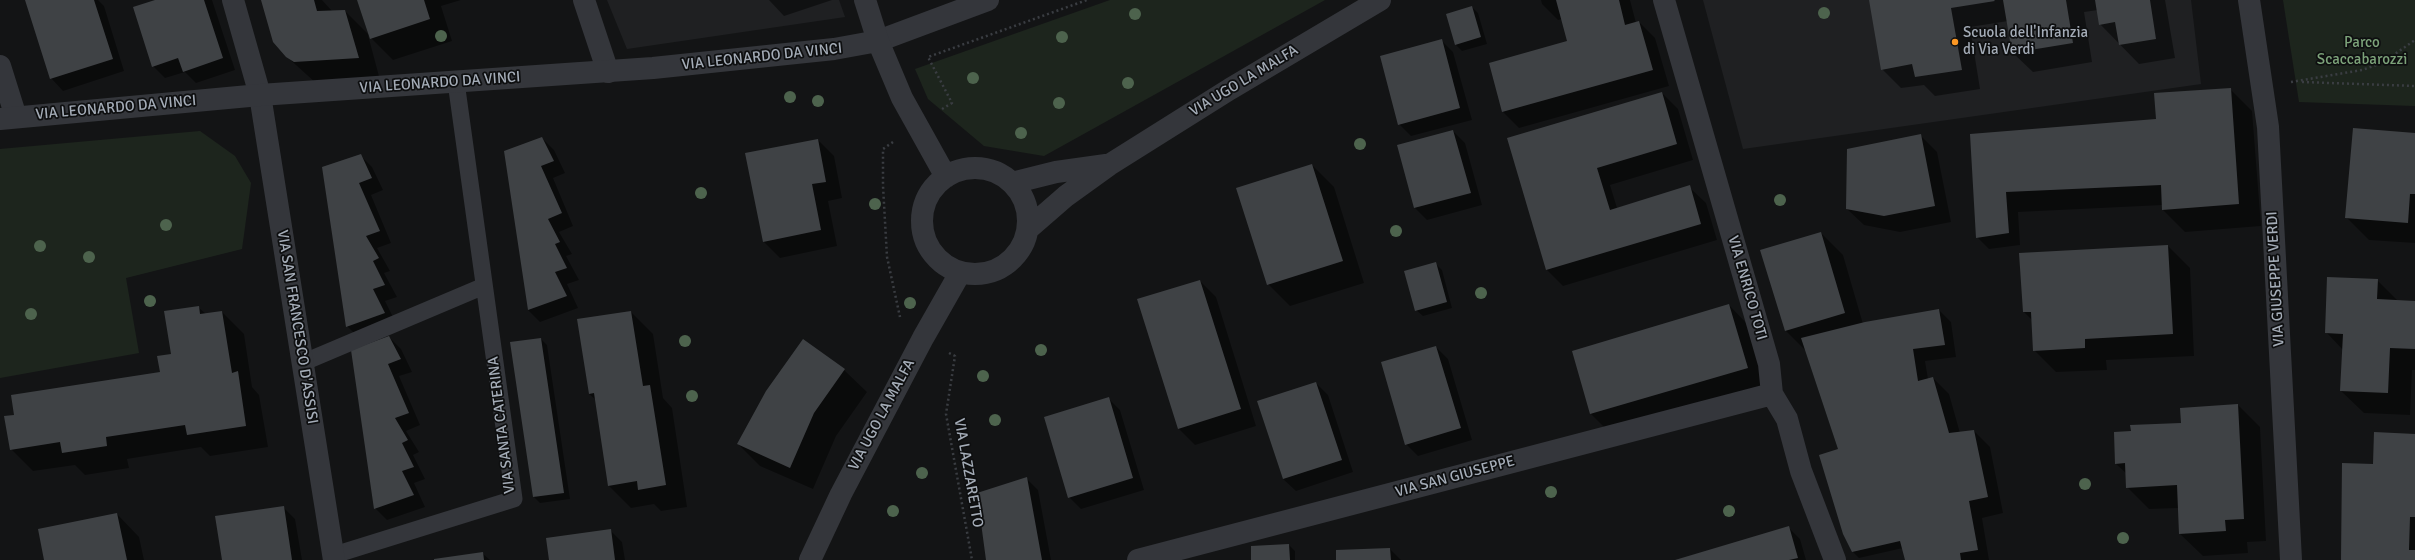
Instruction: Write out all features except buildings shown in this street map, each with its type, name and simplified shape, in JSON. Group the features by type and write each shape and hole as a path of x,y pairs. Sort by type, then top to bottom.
{"street":[{"name":"VIA SAN FRANCESCO D'ASSISI","path":"233,0 260,94 334,558"},
{"path":"584,0 608,72"},
{"path":"865,0 878,41 902,98 946,177"},
{"name":"VIA LEONARDO DA VINCI","path":"8,118 260,94 608,72 834,49 878,41 988,0"},
{"name":"VIA UGO LA MALFA","path":"1028,229 1066,196 1109,165 1210,101 1380,0"},
{"name":"VIA GIUSEPPE VERDI","path":"2249,0 2268,127 2291,560"},
{"name":"VIA ENRICO TOTI","path":"1667,4 1769,364 1772,394 1788,419 1801,471 1835,560"},
{"path":"0,66 8,118"},
{"name":"VIA UGO LA MALFA","path":"1012,183 1056,172 1109,165"},
{"path":"979,168 997,173 1012,183 1022,196 1028,212 1028,229 1023,246 1011,261 996,270 978,275 960,273 945,265 932,253 925,238 922,221 925,204 933,189 946,177 962,170 979,168"},
{"name":"VIA UGO LA MALFA","path":"810,560 841,494 923,338 960,273"},
{"name":"VIA SAN GIUSEPPE","path":"1138,560 1772,394"}],"lane":[{"name":"VIA SANTA CATERINA","path":"334,558 514,499 456,82"},
{"path":"302,363 484,286"}],"path":[{"path":"917,126 952,103 928,58 1087,0"},
{"path":"2415,40 2382,63 2362,70 2296,82 2415,86"},
{"name":"VIA LAZZARETTO","path":"917,126 883,149 883,186 887,257 902,325 955,356 946,414 972,560"}],"shaded area":[{"path":"607,0 839,0 845,17 627,49"},
{"name":"Scuola dell'Infanzia di Via Verdi","path":"1703,0 2191,0 2201,84 1743,149"}],"green space":[{"path":"1110,0 1325,0 1044,156 984,146 928,99 915,69"},
{"name":"Parco Scaccabarozzi","path":"2283,0 2415,0 2415,106 2299,102"},
{"path":"200,131 235,156 251,183 242,249 126,278 139,353 0,378 0,149"}],"place":[{"name":"Scuola dell'Infanzia di Via Verdi","path":"1955,42"}]}
